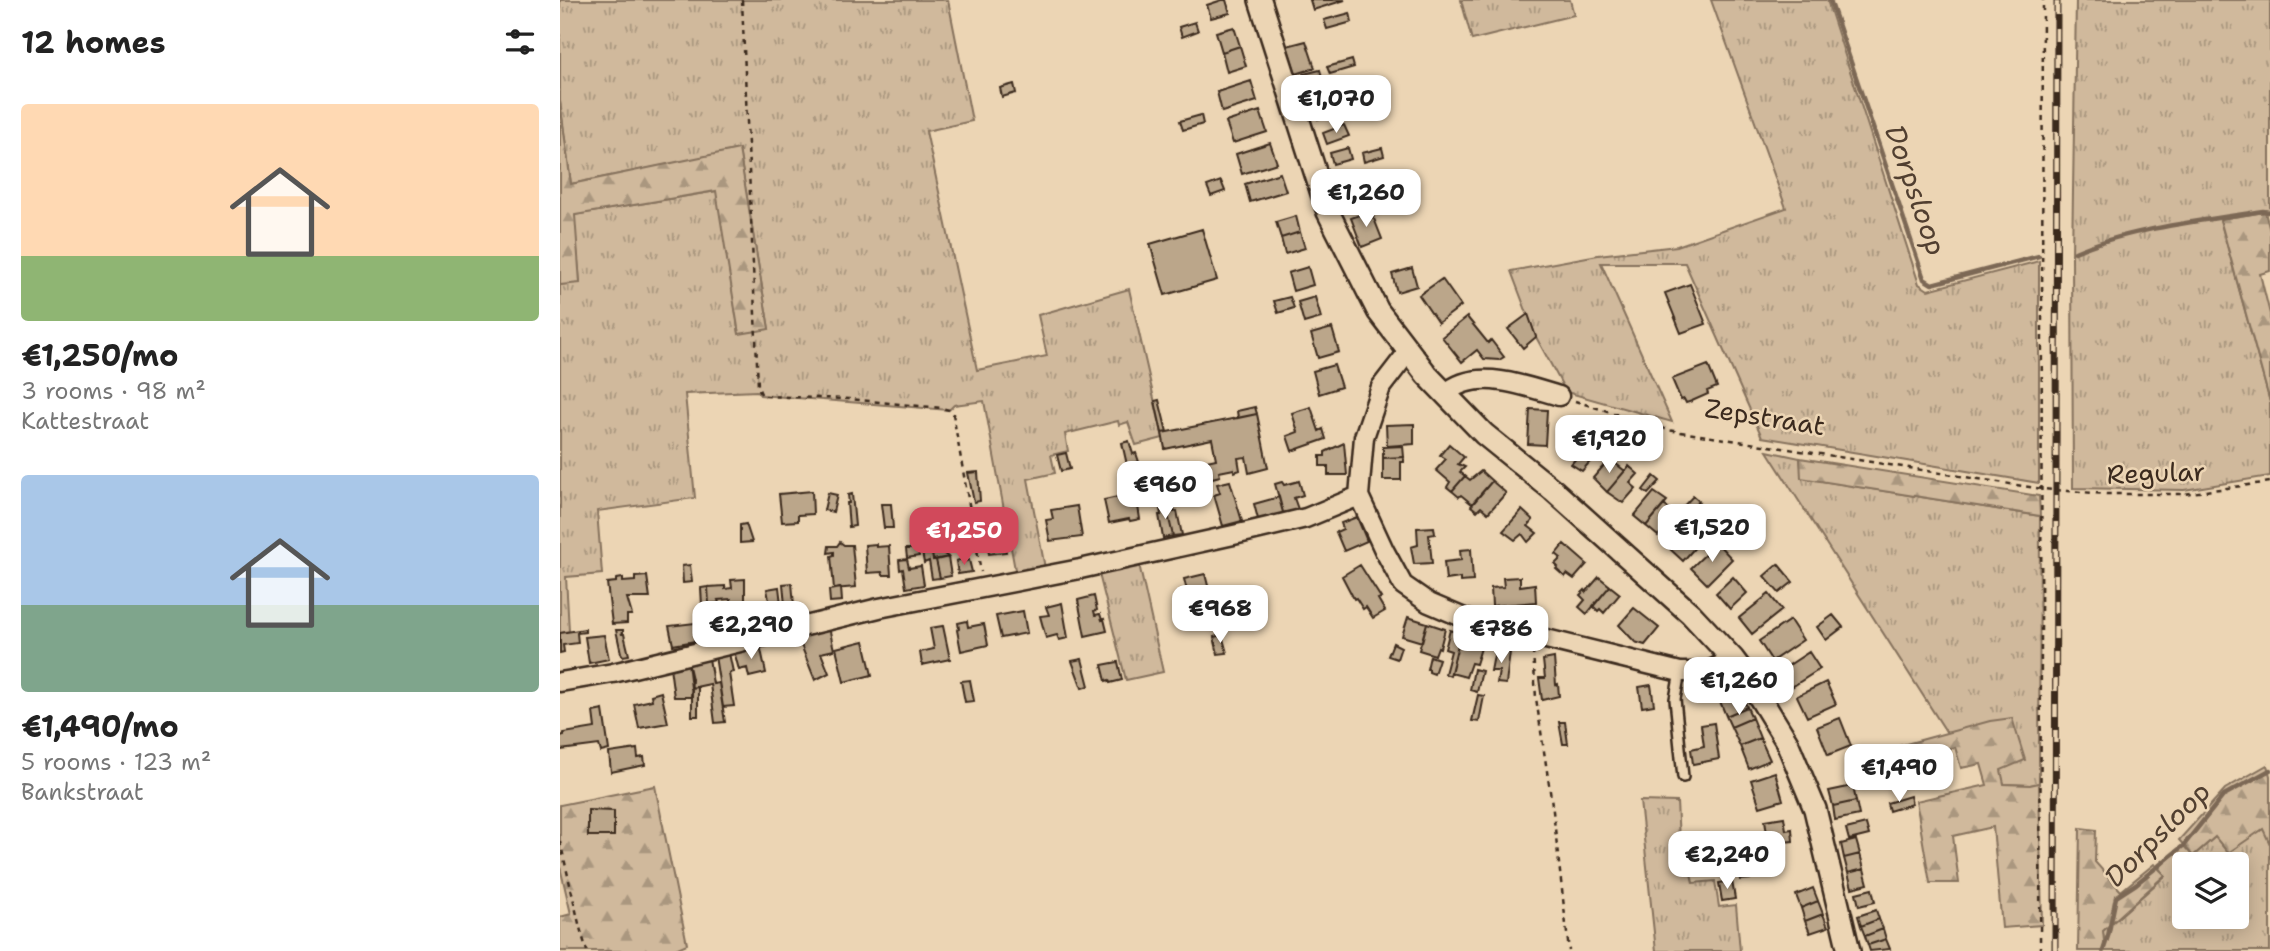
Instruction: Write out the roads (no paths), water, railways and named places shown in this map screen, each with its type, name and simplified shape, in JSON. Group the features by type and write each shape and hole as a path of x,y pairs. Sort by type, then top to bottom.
{"street":[{"path":"1260,0 1328,212 1378,311 1408,352 1484,434 1553,490 1691,614 1733,659 1770,711 1806,786 1815,809 1849,951"},
{"path":"1408,352 1381,387 1364,437 1359,496 1403,585 1429,603 1469,620 1680,672 1706,672 1733,659"},
{"path":"1445,394 1455,386 1467,382 1492,380 1559,396"},
{"path":"560,682 613,673 879,608 984,589 1294,521 1359,496"}],"lane":[{"path":"1680,672 1675,699 1684,777"}],"waterway":[{"name":"Dorpsloop","path":"1830,0 1924,279 1932,284 2039,256"},
{"name":"Dorpsloop","path":"2075,252 2143,231 2270,212"},
{"name":"Dorpsloop","path":"2103,951 2116,897 2183,846 2224,795 2270,770"}],"railway":[{"path":"2055,951 2057,0"}]}
